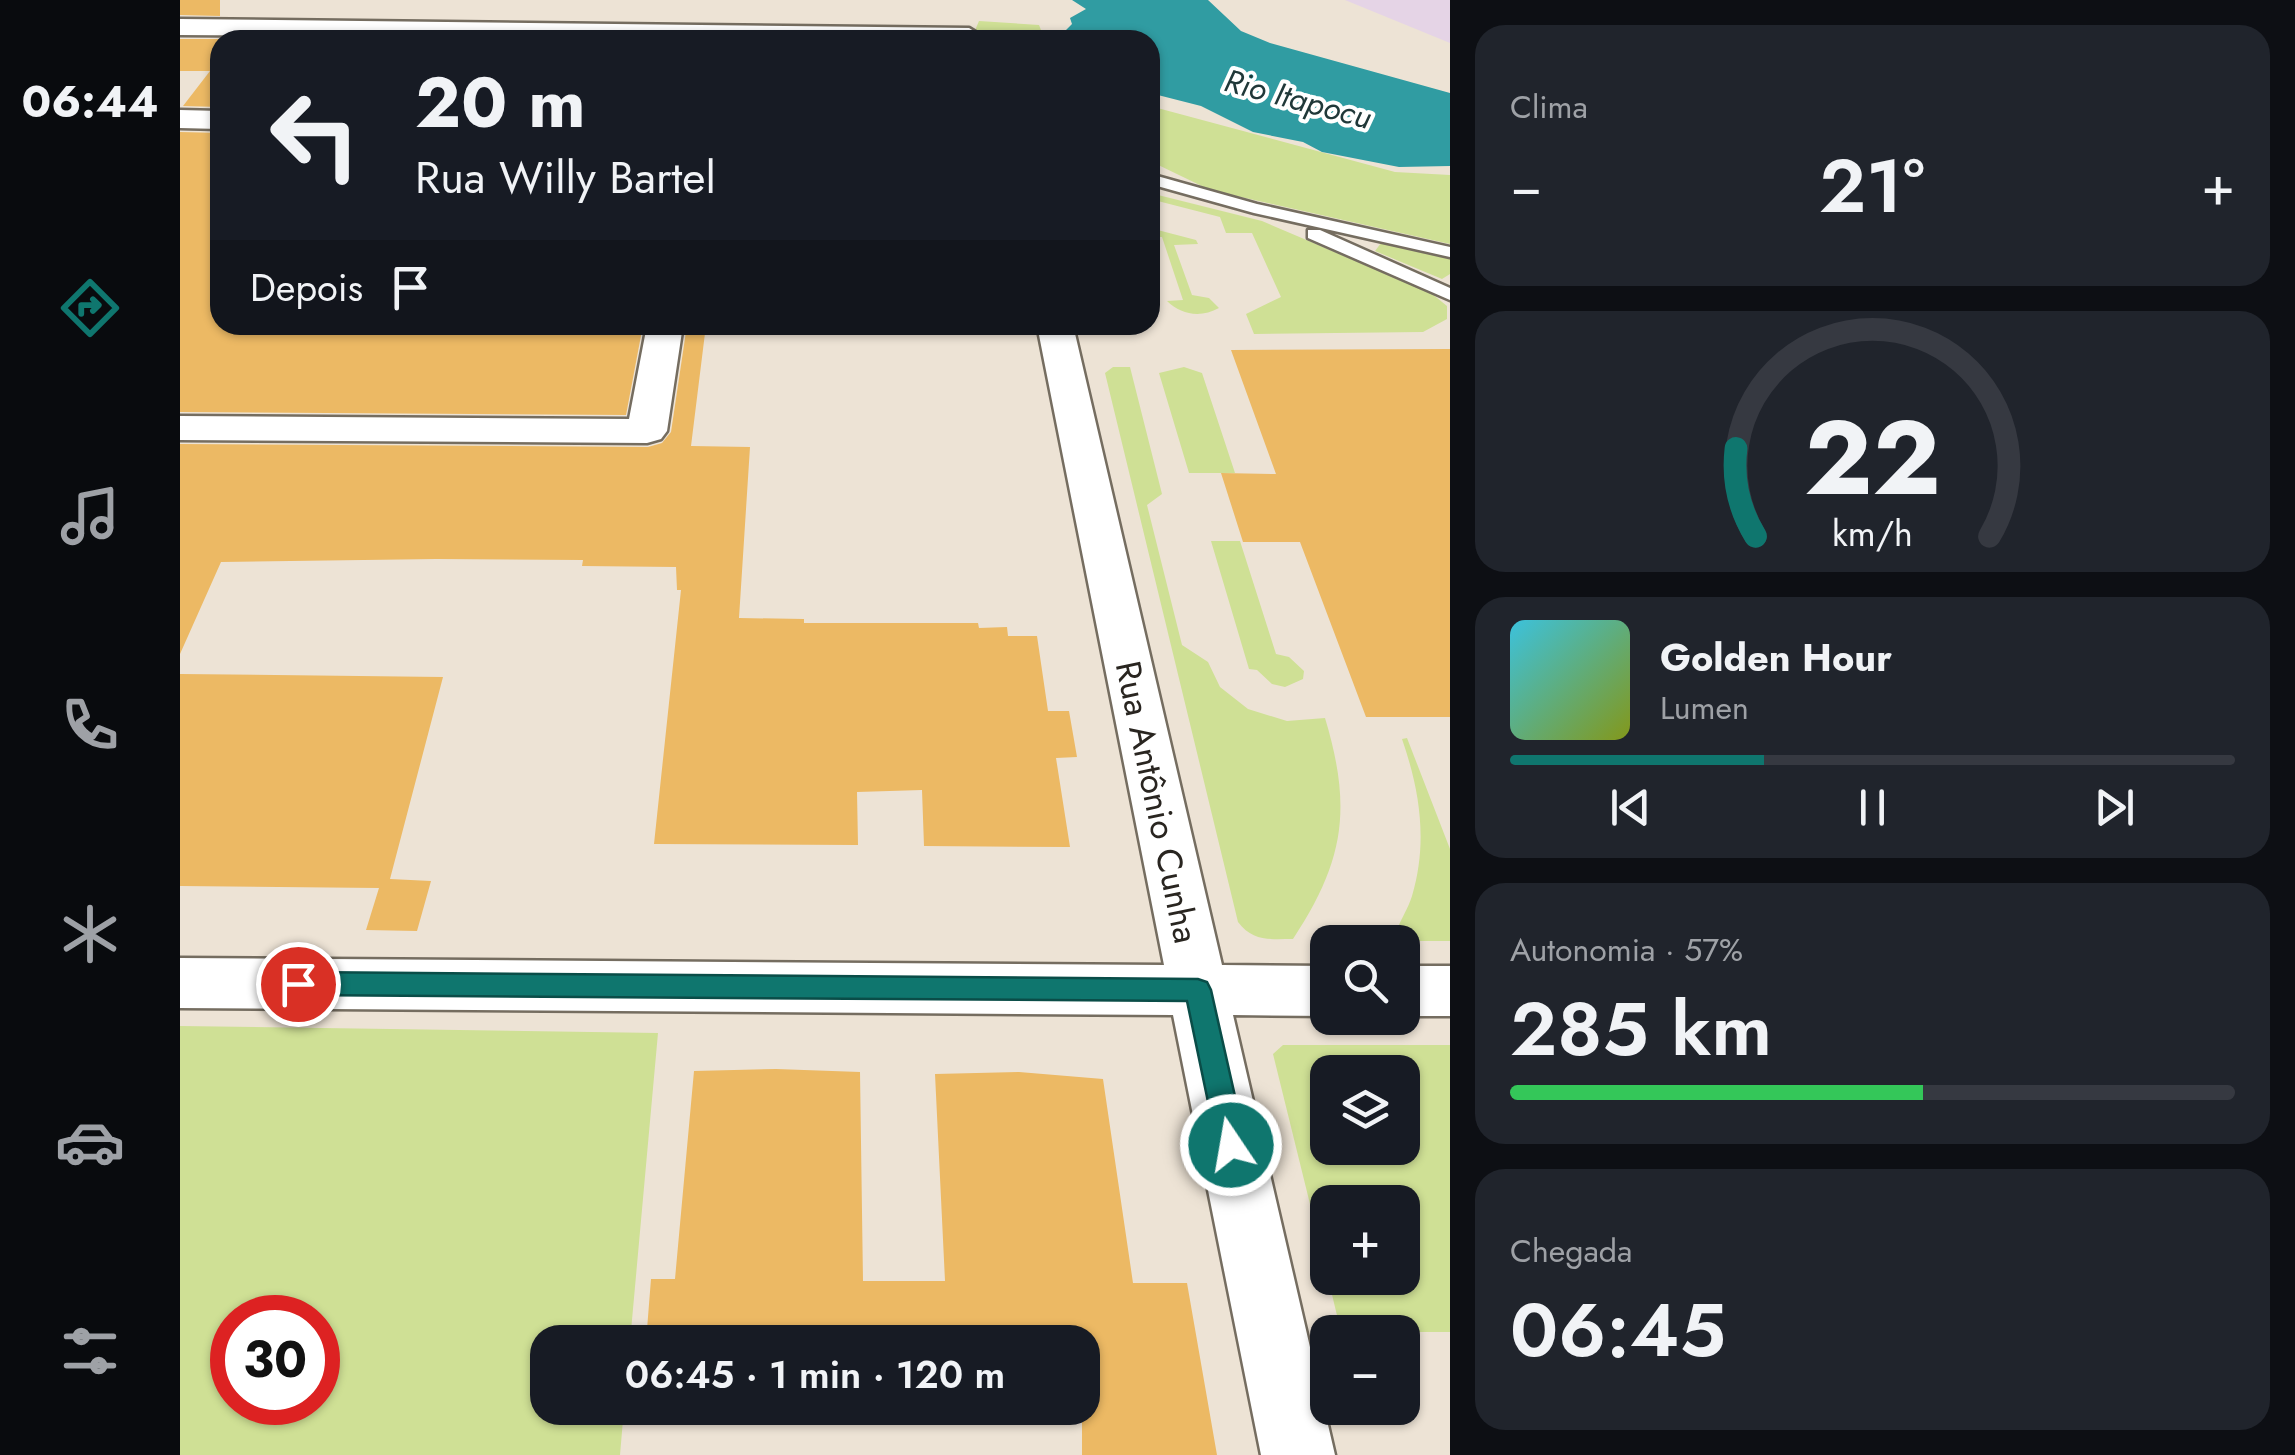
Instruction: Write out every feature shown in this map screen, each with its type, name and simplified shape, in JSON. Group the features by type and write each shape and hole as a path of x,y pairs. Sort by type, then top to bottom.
{"street":[{"path":"180,56 191,27 450,30"},
{"path":"180,119 210,120"},
{"path":"180,428 647,431 663,335"},
{"name":"Rua Antônio Cunha","path":"1057,335 1298,1455"},
{"path":"180,983 1310,990"},
{"path":"1420,991 1450,991"}],"lane":[{"path":"1160,182 1254,208 1450,252"},
{"path":"1254,208 1420,279 1450,296"}],"shaded area":[{"path":"1345,0 1450,0 1450,43"}],"green space":[{"path":"979,21 1039,25 1041,30 975,30"},
{"path":"1160,109 1395,172 1450,175 1450,244 1210,190 1160,166"},
{"path":"1160,196 1262,221 1431,293 1447,306 1447,319 1423,332 1254,334 1246,314 1281,297 1252,233 1226,233 1220,217 1160,202"},
{"path":"1160,231 1196,240 1198,244 1174,245 1192,295 1209,298 1219,308 1191,314 1167,301 1183,300"},
{"path":"1381,243 1450,259 1450,274 1442,279 1375,251"},
{"path":"1113,367 1130,367 1162,494 1147,505 1182,645 1208,662 1220,687 1248,709 1287,721 1325,718 1339,779 1339,833 1324,884 1293,939 1256,936 1238,922 1105,373"},
{"path":"1184,367 1202,373 1235,473 1189,473 1159,373"},
{"path":"1211,541 1240,541 1276,654 1289,657 1304,671 1303,679 1285,687 1272,684 1257,670 1249,669"},
{"path":"1407,738 1450,849 1450,941 1420,941 1420,925 1399,925 1417,876 1421,836 1417,797 1402,739"},
{"path":"180,1026 658,1033 632,1325 530,1325 530,1425 623,1425 620,1455 180,1455"},
{"path":"1283,1045 1450,1045 1450,1332 1420,1332 1420,1315 1337,1315 1332,1295 1420,1295 1420,1185 1310,1185 1310,1204 1273,1054"}],"water":[{"name":"Rio Itapocu","path":"1072,0 1208,0 1241,31 1270,43 1450,93 1450,166 1399,167 1322,152 1303,142 1253,132 1201,106 1160,96 1160,30 1066,30 1072,24 1070,18 1086,9"}],"building":[{"path":"180,0 220,0 220,16 180,15"},
{"path":"180,39 210,39 210,71 180,71"},
{"path":"210,71 210,107 183,106"},
{"path":"180,132 210,133 210,335 641,335 626,415 180,412"},
{"path":"686,335 705,335 691,446 750,447 739,618 804,619 804,623 978,623 979,628 1007,627 1008,636 1037,636 1048,711 1069,711 1077,757 1056,758 1070,847 924,846 922,790 857,792 858,845 654,844 681,590 677,590 676,567 582,566 583,560 221,562 180,654 180,444 648,447 662,443 671,432"},
{"path":"1450,349 1450,717 1366,717 1300,542 1243,542 1221,473 1276,474 1231,350"},
{"path":"180,674 443,677 390,879 431,881 417,931 366,930 379,888 180,886"},
{"path":"694,1071 860,1072 863,1281 945,1281 935,1074 1019,1072 1103,1079 1133,1283 1187,1283 1217,1455 1082,1455 1082,1425 1100,1425 1100,1325 647,1325 651,1279 675,1279"}],"route":[{"path":"298,984 1198,990 1231,1145"}]}
